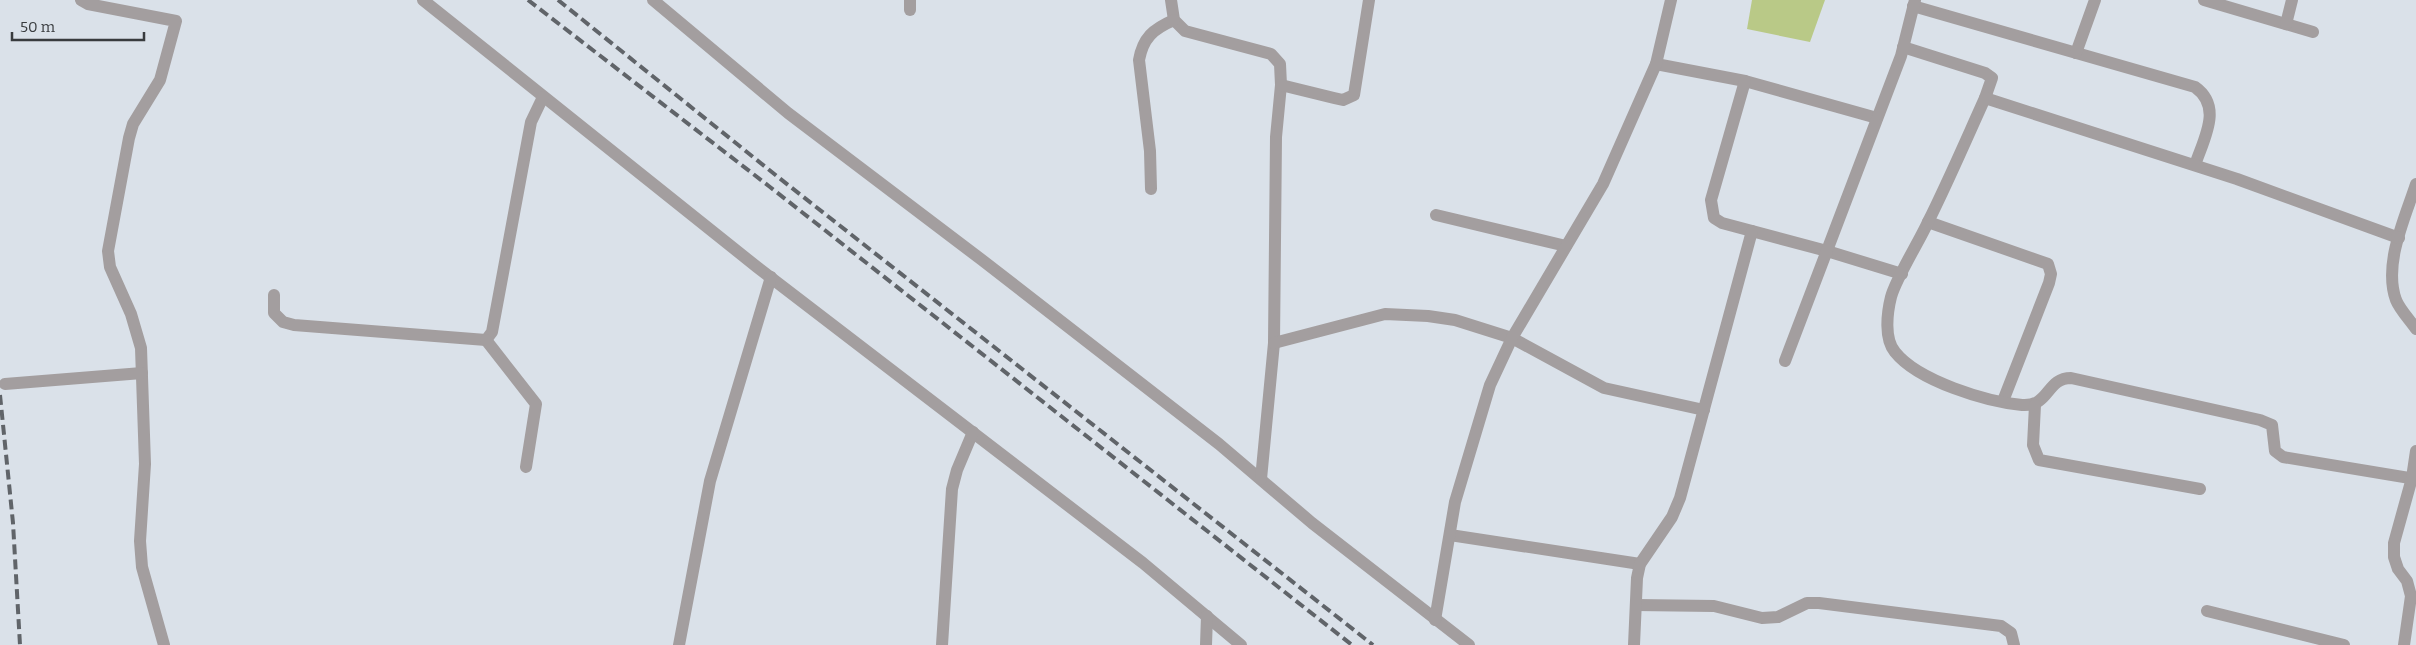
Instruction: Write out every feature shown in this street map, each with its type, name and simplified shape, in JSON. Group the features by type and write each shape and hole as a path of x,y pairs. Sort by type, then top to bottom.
{"street":[{"path":"81,0 88,4 176,21 160,80 133,124 128,138 108,251 112,273 131,314 141,348 145,464 140,541 142,567 164,645"},
{"path":"423,0 770,277 1143,563 1241,645"},
{"path":"653,0 788,114 982,260 1219,444 1312,523 1469,645"},
{"path":"1171,0 1174,20 1185,32 1270,54 1280,64 1281,85 1276,137 1274,343 1261,479"},
{"path":"1281,85 1343,100 1354,95 1369,0"},
{"path":"1435,620 1455,502 1490,385 1512,338 1603,184 1656,64 1671,0"},
{"path":"2076,53 2095,0"},
{"path":"2204,0 2313,32"},
{"path":"2286,24 2292,0"},
{"path":"1785,362 1903,47 1914,3 2076,53 2195,87 2206,95 2210,104 2210,118 2195,165"},
{"path":"1151,189 1150,151 1138,60 1141,47 1147,36 1158,27 1174,20"},
{"path":"1903,47 1985,72 1992,78 1928,222 1891,296 1887,328 1894,351 1912,368 1965,392 2021,405 2035,405 2062,378 2071,378 2260,420 2272,425 2275,451 2284,457 2414,479"},
{"path":"1656,64 1745,81 1877,118"},
{"path":"1745,81 1712,200 1714,218 1722,223 1827,251 1902,274"},
{"path":"486,340 492,332 531,122 543,97"},
{"path":"1984,98 2195,165 2400,238"},
{"path":"2416,184 2394,260 2392,282 2397,302 2416,329"},
{"path":"1436,215 1566,246"},
{"path":"1928,222 2048,264 2051,274 2049,283 2004,401"},
{"path":"1634,645 1637,578 1640,564 1675,511 1752,231"},
{"path":"679,645 710,481 770,277"},
{"path":"274,295 274,313 283,322 294,325 486,340 536,404 526,467"},
{"path":"1274,343 1385,314 1428,316 1455,320 1512,338 1604,388 1704,410"},
{"path":"5,384 142,373"},
{"path":"2035,405 2033,445 2039,460 2200,489"},
{"path":"942,645 952,489 956,470 973,432"},
{"path":"2404,645 2411,596 2407,581 2398,569 2394,557 2394,543 2414,479 2416,451"},
{"path":"1450,535 1640,564"},
{"path":"1636,605 1714,606 1762,618 1778,617 1807,603 1819,603 2001,626 2011,633 2014,645"},
{"path":"2207,611 2344,645"},
{"path":"1206,645 1207,616"}],"green space":[{"path":"1752,0 1825,0 1810,42 1747,29"}],"railway":[{"path":"528,0 770,187 1352,645"},
{"path":"558,0 778,177 1373,645"},
{"path":"0,395 13,523 20,645"}]}
